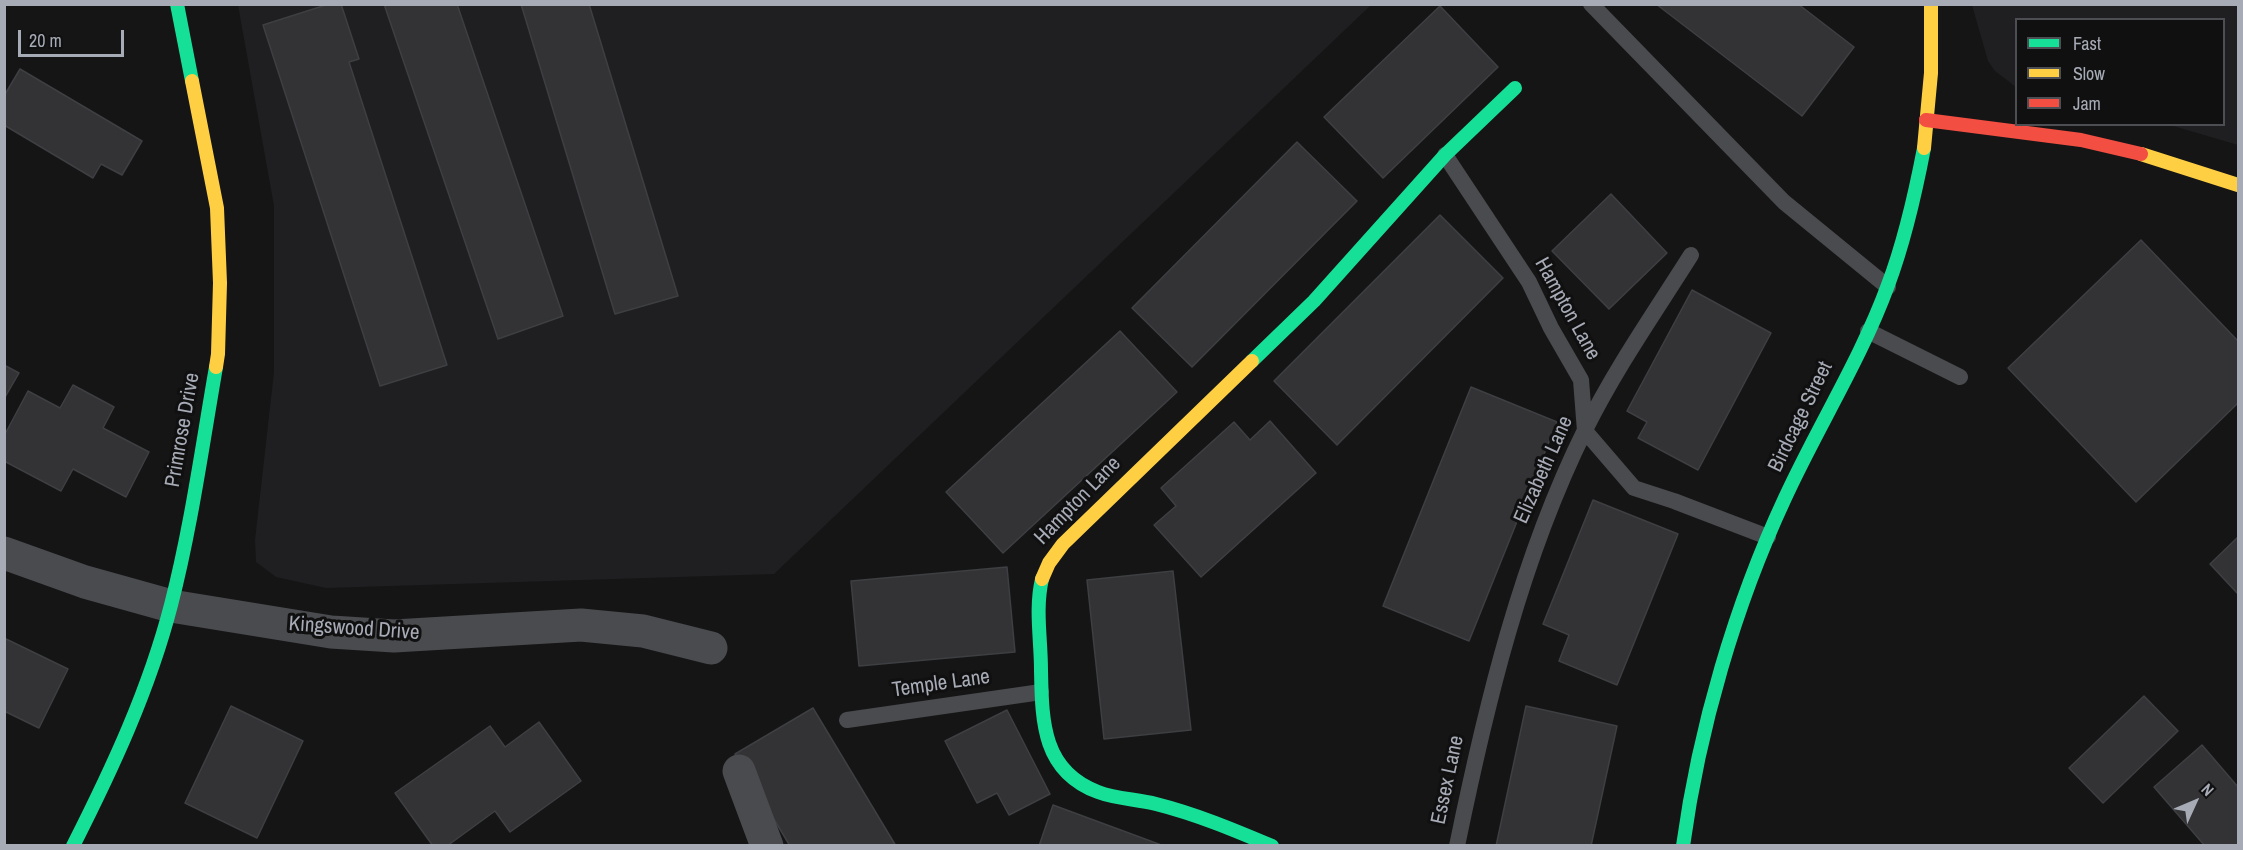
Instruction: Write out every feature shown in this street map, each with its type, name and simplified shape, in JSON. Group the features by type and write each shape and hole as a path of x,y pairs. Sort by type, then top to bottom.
{"street":[{"name":"Primrose Drive","path":"73,846 104,785 143,695 171,606 218,354 220,283 217,208 177,4"},
{"name":"Birdcage Street","path":"1683,846 1701,748 1752,578 1805,456 1868,331 1899,257 1918,183 1926,120 1930,75 1931,4"},
{"name":"Hampton Lane","path":"1272,846 1211,819 1153,803 1099,792 1076,782 1059,765 1046,741 1041,717 1039,595 1046,567 1062,544 1314,301 1445,155 1515,88"},
{"path":"1926,120 2081,140 2164,160 2238,185"},
{"name":"Kingswood Drive","path":"4,553 85,582 171,606 331,632 394,636 581,625 643,631 711,648"},
{"path":"739,771 767,846"}],"lane":[{"path":"1591,4 1784,202 1888,287"},
{"name":"Hampton Lane","path":"1445,155 1529,282 1581,380 1585,431"},
{"name":"Elizabeth Lane","path":"1482,724 1536,544 1585,431 1616,374 1691,255"},
{"path":"1868,331 1960,377"},
{"path":"1585,431 1634,488 1768,537"},
{"name":"Temple Lane","path":"847,720 1041,692"},
{"name":"Essex Lane","path":"1457,846 1482,724"}],"shaded area":[{"path":"238,5 1371,5 774,574 326,588 276,577 256,562 255,540 274,372 274,206"},
{"path":"1972,5 2238,5 2238,145 2173,126 2225,126 2225,18 2015,18 2015,86 1995,71 1988,61"}],"building":[{"path":"329,4 341,4 359,59 349,62 447,365 380,386 263,25"},
{"path":"384,4 457,4 563,316 498,339"},
{"path":"521,4 589,4 678,296 615,314"},
{"path":"1656,4 1798,4 1854,47 1802,116"},
{"path":"1440,6 1498,67 1383,178 1324,117"},
{"path":"20,69 142,141 122,175 101,164 93,178 4,125 4,96"},
{"path":"1297,142 1357,201 1192,367 1132,308"},
{"path":"1611,194 1667,253 1609,309 1552,251"},
{"path":"1440,215 1503,278 1337,445 1274,381"},
{"path":"2141,240 2238,341 2238,403 2136,502 2008,368"},
{"path":"1692,290 1771,333 1698,470 1638,438 1647,422 1627,411"},
{"path":"1120,331 1177,392 1003,553 946,492"},
{"path":"4,365 19,373 4,399"},
{"path":"73,385 114,407 103,428 149,452 126,497 73,469 61,491 4,461 4,436 28,391 60,408"},
{"path":"1471,387 1557,422 1469,641 1383,606"},
{"path":"1270,421 1316,473 1201,577 1154,525 1176,506 1161,488 1234,422 1250,440"},
{"path":"1593,500 1678,534 1617,685 1559,661 1569,635 1543,624"},
{"path":"2238,537 2238,594 2210,564"},
{"path":"1007,567 1015,652 859,666 851,581"},
{"path":"1173,571 1191,730 1104,739 1087,580"},
{"path":"4,638 68,669 39,728 4,711"},
{"path":"2144,696 2178,731 2103,803 2069,768"},
{"path":"231,706 303,741 257,838 185,803"},
{"path":"1526,706 1617,726 1591,846 1496,846"},
{"path":"813,708 896,846 790,846 735,754"},
{"path":"1007,710 1050,794 1009,815 997,793 977,803 945,741"},
{"path":"539,722 581,781 510,832 495,811 447,846 433,846 395,793 490,726 505,747"},
{"path":"2202,745 2238,787 2238,846 2205,846 2154,787"},
{"path":"1053,805 1164,846 1039,846"}],"traffic: fast":[{"path":"177,4 192,81"},
{"path":"1252,361 1314,301 1445,155 1515,88"},
{"path":"1683,846 1709,713 1735,624 1750,581 1785,498 1877,312 1904,234 1924,148"},
{"path":"73,846 102,788 141,698 162,637 184,547 216,367"},
{"path":"1042,579 1039,613 1042,708 1049,742 1056,758 1066,771 1080,783 1098,792 1186,813 1272,846"}],"traffic: slow":[{"path":"1924,148 1931,73 1931,4"},
{"path":"192,81 217,208 220,283 216,367"},
{"path":"2141,154 2238,185"},
{"path":"1042,579 1049,563 1063,544 1252,361"}],"traffic: jam":[{"path":"1926,120 2081,140 2141,154"}]}
